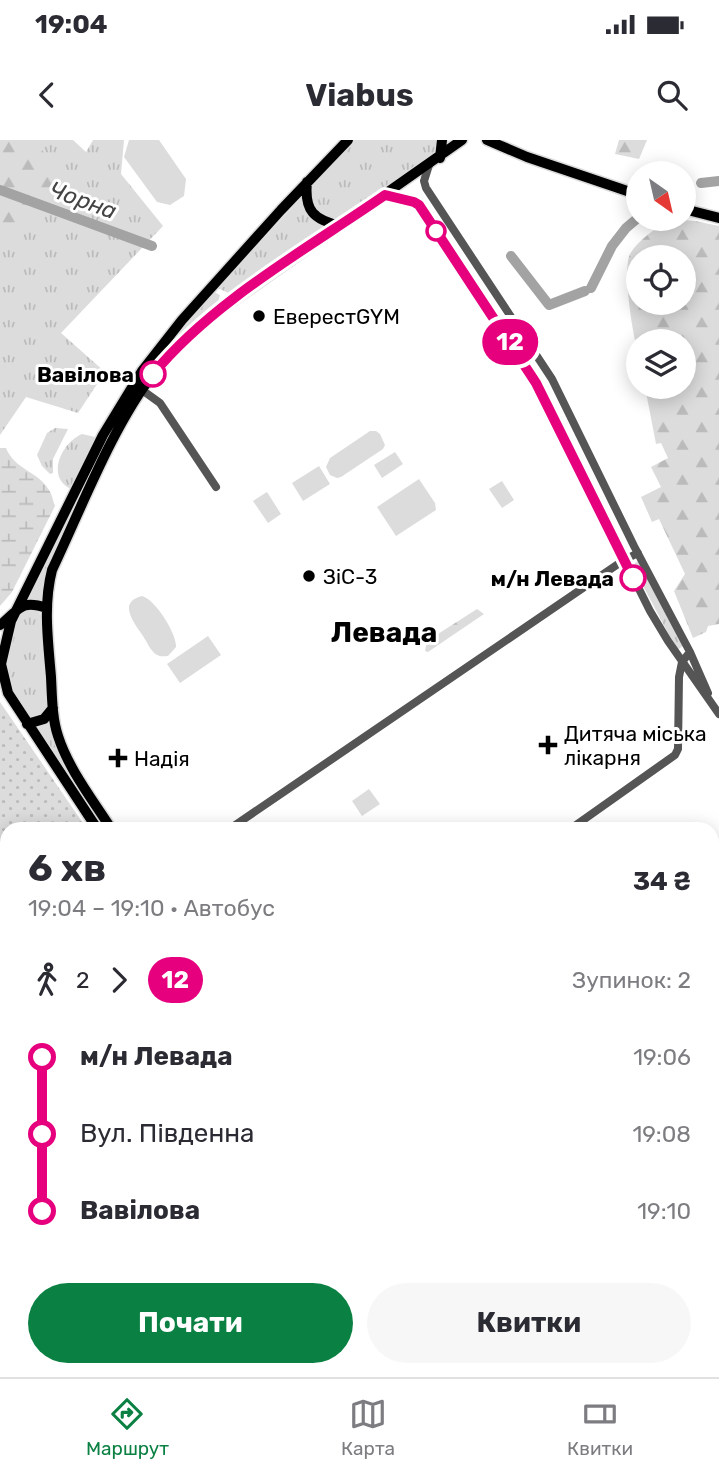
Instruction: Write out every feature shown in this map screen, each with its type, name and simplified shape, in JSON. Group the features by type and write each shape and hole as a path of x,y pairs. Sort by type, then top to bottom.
{"main road":[{"path":"93,822 8,693 1,663 5,638 103,435 137,377 157,349 348,140"},
{"path":"440,158 442,140"},
{"path":"107,822 79,780 58,737 53,709 47,589 52,570 114,440 142,390 173,350 207,319 463,140"},
{"path":"487,140 527,157 626,191"},
{"path":"307,182 305,197 313,214 327,223 341,226"},
{"path":"696,212 719,218"},
{"path":"103,435 114,440"},
{"path":"0,625 18,608 30,603 47,608"},
{"path":"27,724 44,719 53,709"},
{"path":"82,805 92,799"}],"street":[{"path":"429,165 425,181 428,192 552,379 690,652 712,706"},
{"path":"385,195 419,205 524,363 548,405 650,611 719,714"},
{"path":"472,285 485,275"},
{"path":"142,390 160,403 216,487"},
{"path":"241,822 638,553"},
{"path":"580,822 675,755 678,749 679,677 682,662 690,652"}],"green space":[{"path":"0,140 73,140 86,152 93,140 124,140 121,174 163,226 61,333 105,372 78,413 26,397 0,435"},
{"path":"0,140 35,141 57,169 36,219 12,232 0,228"},
{"path":"129,140 159,140 186,179 184,196 170,205 157,202 124,157"},
{"path":"354,140 440,140 434,156 344,218 330,218 311,205 310,189"},
{"path":"619,140 647,140 639,159 615,154"},
{"path":"300,199 325,224 325,230 230,294 218,288"},
{"path":"696,221 719,226 719,624 708,626 706,632 693,638 674,591 685,574 659,519 652,522 641,497 661,487 651,467 668,458 661,443 656,444 647,399 696,399 696,329 633,329 631,315 696,315 696,245 637,245 653,231 696,231"},
{"path":"214,292 220,295 218,302 158,360 111,431 145,374"},
{"path":"55,428 68,429 53,459 53,473 50,474 37,455 47,433"},
{"path":"370,431 380,434 385,445 383,449 341,477 330,475 326,467 330,458"},
{"path":"82,434 95,437 95,441 71,489 63,484 59,476 59,460 68,444"},
{"path":"104,446 47,570 41,602 28,601"},
{"path":"0,448 6,448 15,461 44,484 51,493 55,506 12,592 0,606"},
{"path":"395,452 403,464 382,478 374,465"},
{"path":"319,466 330,484 303,501 292,483"},
{"path":"419,479 435,503 436,510 396,536 377,507"},
{"path":"502,481 514,500 502,508 489,489"},
{"path":"267,492 281,514 268,523 253,501"},
{"path":"638,561 683,646 677,650 632,565"},
{"path":"142,596 159,610 173,634 176,647 168,656 158,656 153,652 132,619 130,603"},
{"path":"35,608 42,616 48,707 46,714 31,718 16,701 7,671 11,638 17,619 25,609"},
{"path":"477,609 484,614 428,652 425,651 427,641"},
{"path":"208,636 221,655 180,683 167,664"},
{"path":"0,702 82,822 0,822"},
{"path":"47,722 60,755 87,798 83,799 36,729"},
{"path":"369,789 380,804 362,816 352,801"}],"waterway":[{"name":"Чорна","path":"701,183 719,181"},
{"name":"Чорна","path":"0,190 152,246"},
{"name":"Чорна","path":"591,288 612,246 626,228"},
{"name":"Чорна","path":"511,256 549,305 585,291"}],"bus line":[{"name":"12","path":"153,374 173,350 224,305 385,195 414,202 419,205 524,363 556,420 633,578"}],"place":[{"name":"ЕверестGYM","path":"259,316"},
{"name":"Вавілова","path":"153,374"},
{"name":"ЗіС-3","path":"309,576"},
{"name":"м/н Левада","path":"633,578"},
{"name":"Дитяча міська лікарня","path":"548,745"},
{"name":"Надія","path":"118,758"}],"district":[{"name":"Левада","path":"384,632"}]}
